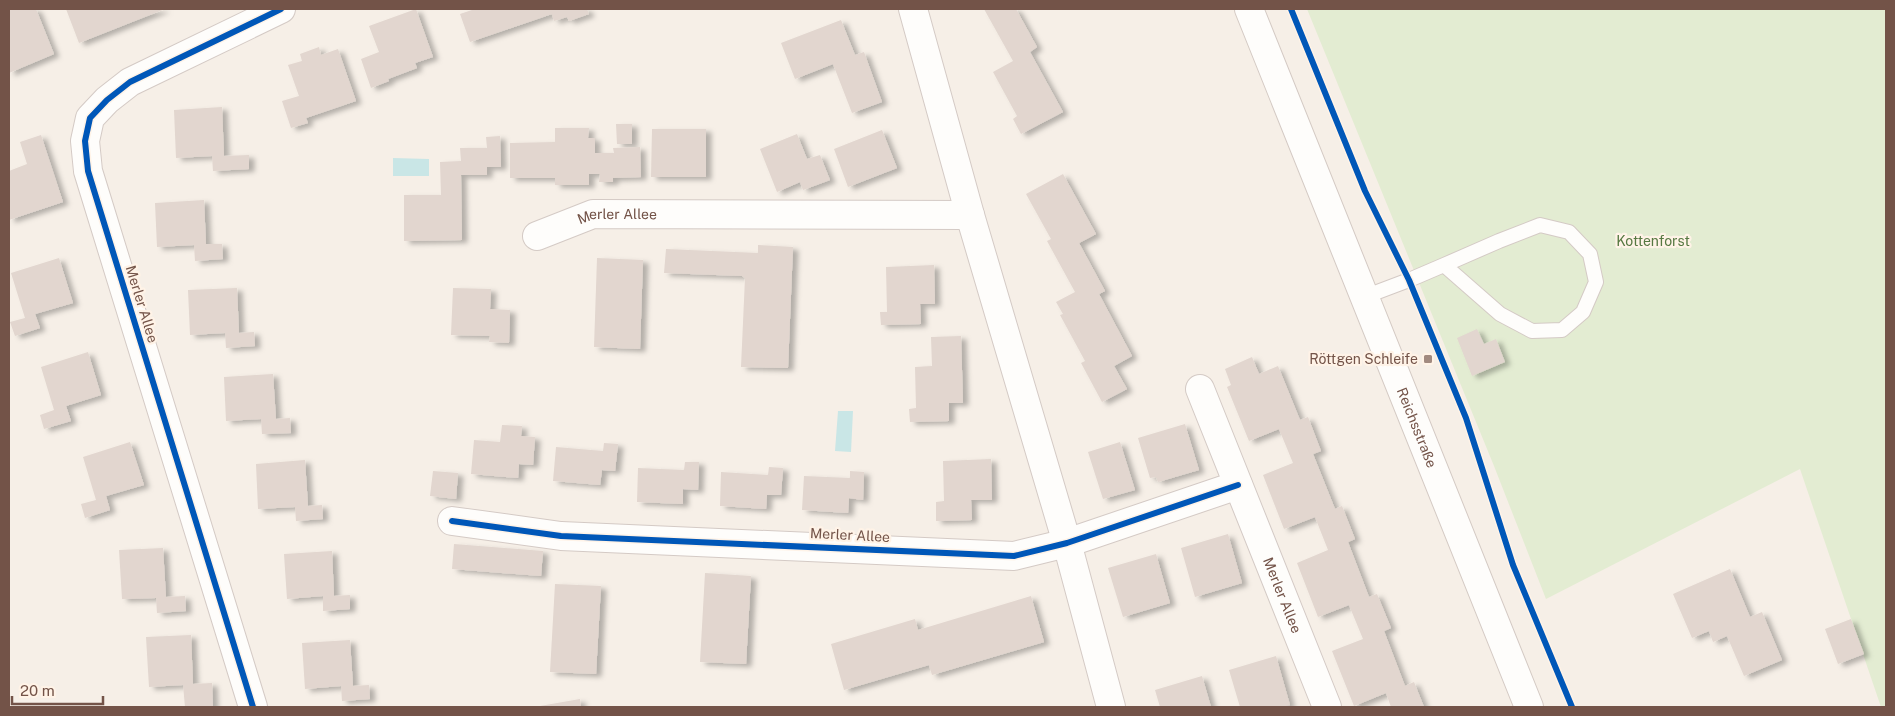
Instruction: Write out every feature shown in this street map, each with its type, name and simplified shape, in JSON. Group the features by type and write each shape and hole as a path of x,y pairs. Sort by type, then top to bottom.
{"street":[{"name":"Merler Allee","path":"253,707 88,171 85,141 90,118 107,100 130,82 281,9"},
{"path":"913,9 970,215 1066,543 1110,707"},
{"name":"Reichsstraße","path":"1249,9 1529,707"},
{"name":"Merler Allee","path":"537,236 593,214 970,215"},
{"name":"Merler Allee","path":"1200,389 1327,707"},
{"name":"Merler Allee","path":"452,521 561,536 1014,556 1066,543 1238,485"}],"lane":[{"path":"1364,297 1540,225 1569,232 1590,254 1596,282 1583,312 1562,330 1532,331 1500,314 1444,265"}],"green space":[{"name":"Kottenforst","path":"1307,9 1886,9 1886,707 1881,707 1800,469 1546,599 1494,466"}],"water":[{"path":"393,158 429,159 429,176 393,176"},
{"path":"838,411 853,411 851,452 835,451"}],"building":[{"path":"9,9 36,9 54,54 9,73"},
{"path":"66,9 165,9 79,43"},
{"path":"416,9 433,57 415,63 417,68 371,88 361,59 379,52 369,26"},
{"path":"475,9 587,9 589,14 569,21 567,17 554,21 552,14 470,42 460,14"},
{"path":"984,9 1016,9 1037,47 1030,52 1063,112 1021,134 1013,119 1017,116 993,72 1013,61"},
{"path":"841,20 855,55 864,52 882,102 852,113 833,64 795,79 781,43"},
{"path":"319,47 321,55 338,49 356,101 306,118 308,123 291,128 282,101 299,96 288,65 302,61 300,54"},
{"path":"222,107 224,156 249,155 249,169 213,171 212,156 176,158 174,110"},
{"path":"616,124 632,124 632,144 617,144"},
{"path":"555,128 589,128 588,138 595,138 595,153 614,153 613,148 640,147 641,177 613,178 613,182 599,182 600,174 589,174 589,185 555,185 555,178 510,178 510,143 555,142"},
{"path":"652,129 706,129 706,177 651,177"},
{"path":"882,130 897,168 848,187 834,149"},
{"path":"797,134 807,159 820,155 830,180 803,190 800,182 777,192 760,149"},
{"path":"41,135 63,202 9,220 9,171 27,164 20,142"},
{"path":"500,136 501,167 487,167 487,175 461,175 462,240 404,241 404,195 441,195 440,162 461,161 460,148 487,148 486,137"},
{"path":"1063,174 1096,234 1079,243 1105,291 1099,294 1132,356 1114,366 1127,389 1102,402 1081,363 1085,361 1060,315 1063,314 1056,302 1075,292 1047,241 1051,239 1026,194"},
{"path":"204,200 206,244 222,244 223,259 195,261 194,245 157,247 155,203"},
{"path":"758,245 793,247 788,368 741,367 745,278 742,276 664,273 666,249 758,253"},
{"path":"59,258 73,303 35,314 40,328 15,336 10,322 25,318 11,273"},
{"path":"597,258 643,260 640,349 594,347"},
{"path":"934,265 935,304 920,304 921,324 881,325 880,312 887,312 886,267"},
{"path":"237,288 239,333 254,332 255,346 226,348 225,333 190,335 188,290"},
{"path":"453,288 491,289 490,309 510,310 509,343 489,342 490,336 451,335"},
{"path":"1477,329 1484,344 1496,339 1505,362 1472,376 1457,338"},
{"path":"961,336 963,403 949,403 949,421 910,422 909,409 916,408 915,367 932,366 931,337"},
{"path":"88,352 101,395 66,406 71,421 44,429 40,415 54,410 41,367"},
{"path":"1252,357 1259,374 1278,366 1300,420 1308,417 1321,451 1313,454 1335,509 1342,506 1355,539 1348,542 1369,597 1377,594 1391,628 1384,631 1405,686 1414,682 1424,707 1391,707 1386,693 1354,706 1332,651 1363,639 1349,605 1318,617 1297,563 1328,550 1315,517 1284,529 1263,475 1293,463 1279,429 1249,441 1227,387 1231,385 1225,369"},
{"path":"273,374 276,419 290,418 291,433 262,434 261,419 226,421 224,377"},
{"path":"1185,424 1199,470 1158,482 1156,477 1150,478 1138,438"},
{"path":"502,425 522,426 521,436 535,437 533,465 519,464 518,478 471,474 474,440 500,442"},
{"path":"130,442 144,485 106,496 110,510 85,518 81,504 96,500 83,457"},
{"path":"1120,442 1135,490 1103,499 1088,452"},
{"path":"604,443 618,444 615,471 602,470 600,485 553,481 556,447 603,451"},
{"path":"991,459 992,500 971,500 972,520 936,521 936,502 944,501 943,461"},
{"path":"305,460 308,506 322,505 323,519 296,521 295,507 258,509 256,464"},
{"path":"685,462 699,462 698,490 683,489 683,504 637,502 638,468 684,470"},
{"path":"769,467 783,468 781,495 767,495 766,509 720,506 721,472 768,475"},
{"path":"433,471 458,473 456,499 430,496"},
{"path":"850,471 864,472 863,500 849,498 848,513 802,510 804,476 850,478"},
{"path":"1228,534 1242,583 1195,597 1181,548"},
{"path":"454,544 543,551 541,576 452,569"},
{"path":"163,548 166,597 185,596 186,611 157,613 156,598 122,599 119,550"},
{"path":"332,551 334,596 350,595 350,609 323,611 323,596 287,599 284,554"},
{"path":"1156,554 1170,603 1123,617 1108,568"},
{"path":"1730,569 1750,617 1762,612 1782,660 1744,676 1727,636 1713,642 1709,631 1692,638 1673,594"},
{"path":"705,573 751,576 746,664 700,662"},
{"path":"555,584 601,586 596,674 550,672"},
{"path":"1031,596 1044,642 932,675 929,665 844,690 831,644 915,619 918,630"},
{"path":"1851,619 1864,654 1838,664 1825,629"},
{"path":"191,635 193,684 212,683 213,707 185,707 183,685 149,687 146,637"},
{"path":"350,640 353,686 369,685 370,699 342,701 341,686 305,689 302,643"},
{"path":"1276,656 1290,705 1282,707 1240,707 1229,670"},
{"path":"1202,676 1211,707 1160,707 1155,690"},
{"path":"580,699 581,707 540,707 540,706"}],"cycle path":[{"path":"253,707 88,171 85,141 90,118 107,100 130,82 281,9"},
{"path":"1291,9 1365,191 1409,280 1466,418 1513,565 1572,707"},
{"path":"452,521 561,536 1014,556 1067,543 1238,485"}],"place":[{"name":"Röttgen Schleife","path":"1428,359"}]}
